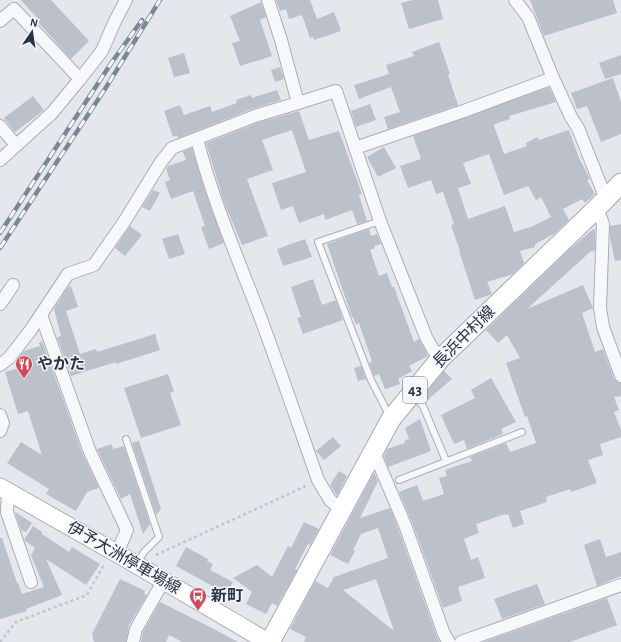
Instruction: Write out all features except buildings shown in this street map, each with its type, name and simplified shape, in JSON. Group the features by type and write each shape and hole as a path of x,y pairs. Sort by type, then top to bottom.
{"main road":[{"name":"長浜中村線","path":"269,642 391,419 440,359 621,183"},
{"name":"伊予大洲停車場線","path":"4,489 140,566 269,642"}],"street":[{"path":"0,160 52,113 80,79 102,51 126,0"},
{"path":"268,0 281,40 298,103"},
{"path":"515,0 528,17 570,117 578,128 601,203 603,224 600,308 603,328 621,376"},
{"path":"0,21 14,9 80,79"},
{"path":"355,148 487,103 553,78"},
{"path":"0,365 9,358 30,331 68,274 94,265 172,148 255,116 336,91 380,221 426,338 440,359"},
{"path":"0,126 16,145"},
{"path":"197,139 202,159 318,480 330,500 341,510"},
{"path":"0,304 13,285"},
{"path":"41,315 90,452 127,530 114,552"},
{"path":"0,415 3,423 0,431"},
{"path":"372,455 376,457 402,518 444,634 450,642"},
{"path":"4,489 7,512 31,582"},
{"path":"133,642 136,629 164,580"},
{"path":"461,642 621,585"}],"lane":[{"path":"380,221 318,242 371,380 384,408 391,419"},
{"path":"412,393 423,406 446,461"},
{"path":"399,480 522,432"},
{"path":"126,438 159,537 144,552 140,566"}],"path":[{"path":"140,566 155,556 318,480"},
{"path":"0,642 16,622 87,594 114,552"}],"railway":[{"path":"0,248 105,89 160,0"},
{"path":"0,233 112,62 142,20"}],"place":[{"name":"やかた","path":"24,379"},
{"name":"新町","path":"198,611"}]}
